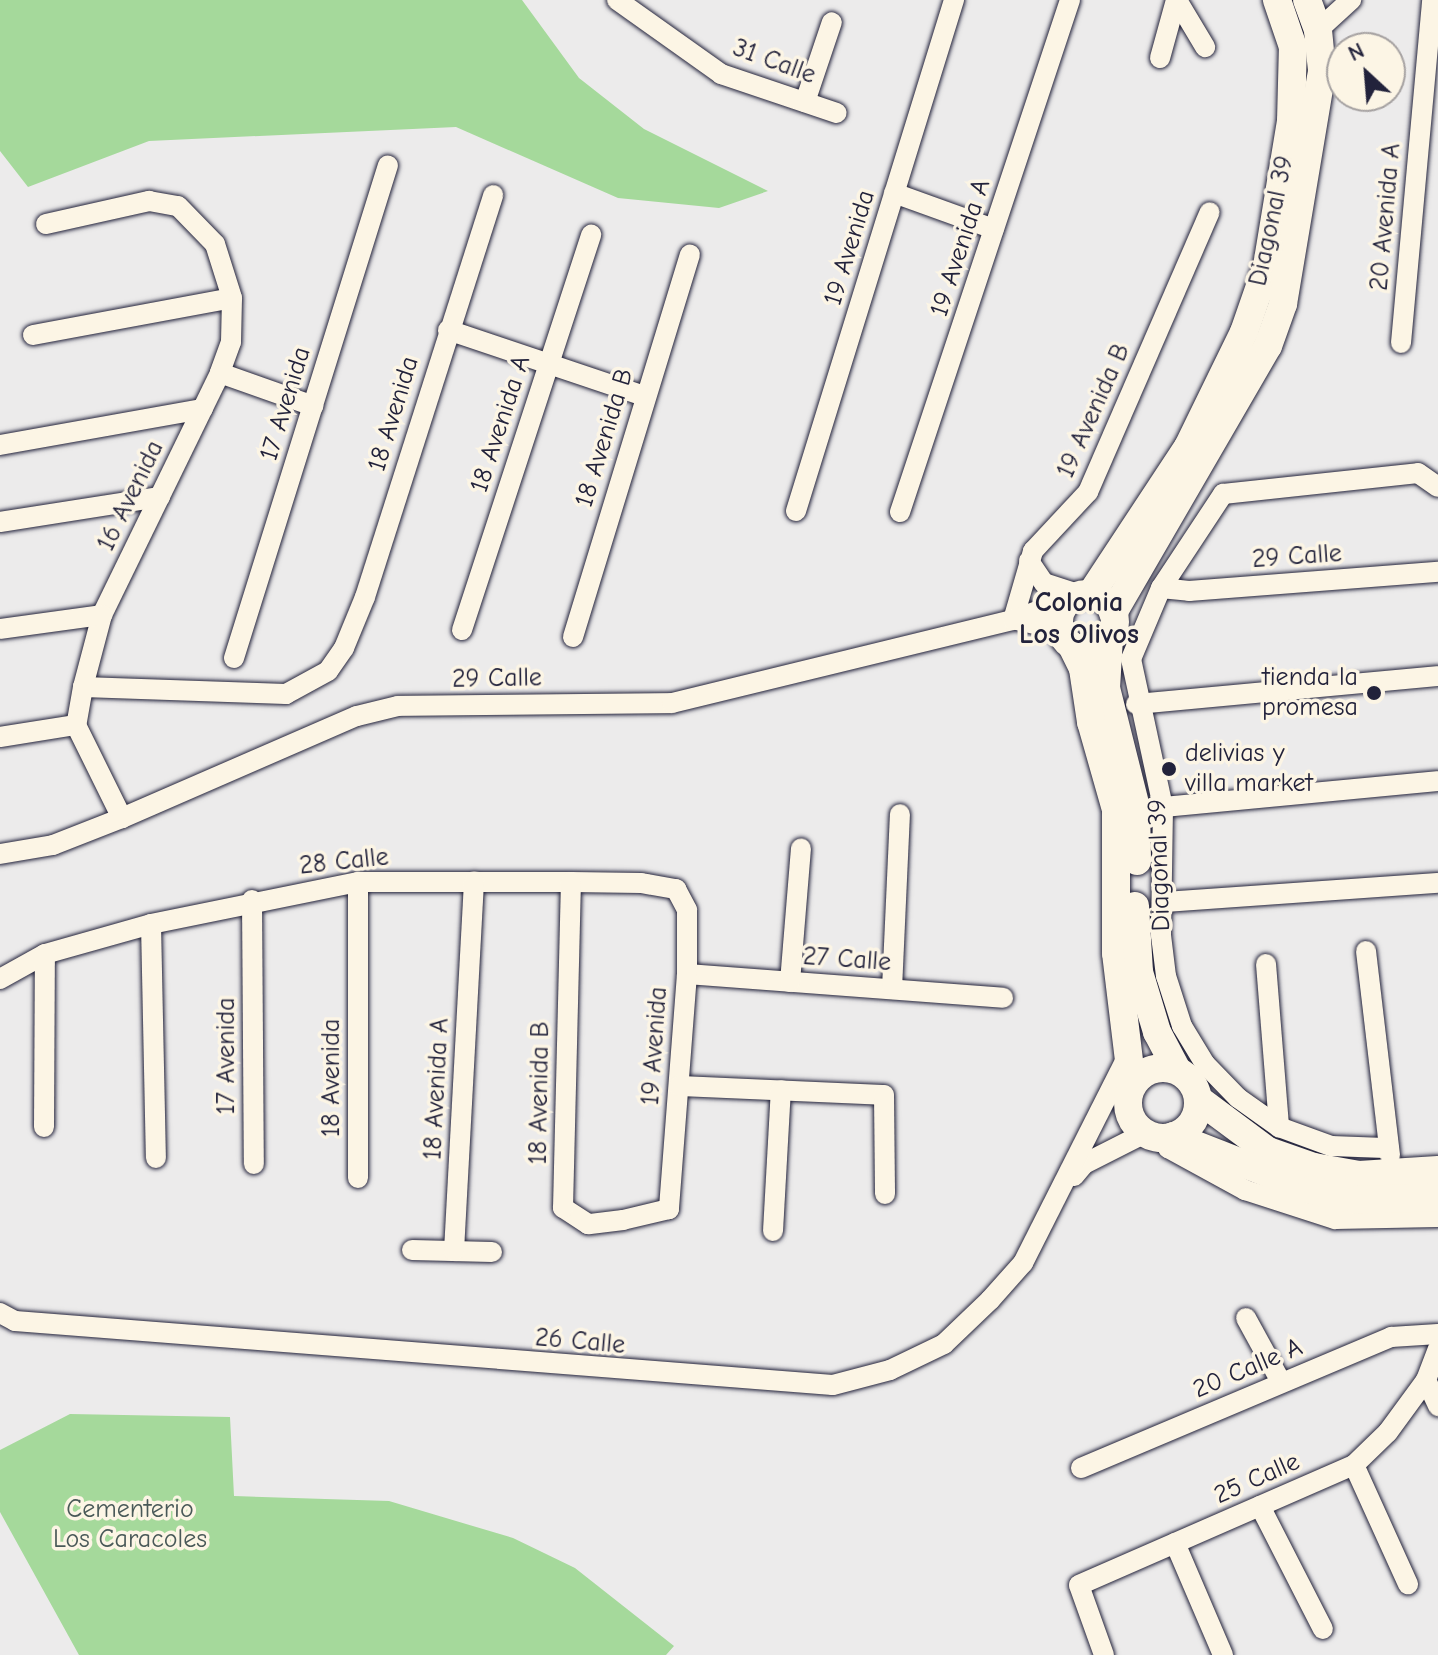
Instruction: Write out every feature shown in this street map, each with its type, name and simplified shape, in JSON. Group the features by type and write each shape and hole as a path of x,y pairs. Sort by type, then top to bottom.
{"street":[{"name":"31 Calle","path":"617,0 721,74 837,113"},
{"name":"19 Avenida","path":"796,511 954,0"},
{"name":"19 Avenida A","path":"900,512 1070,0"},
{"path":"1176,0 1205,47"},
{"path":"1160,58 1176,0"},
{"name":"Diagonal 39","path":"1080,596 1188,447 1244,332 1267,266 1291,121 1293,47 1277,0"},
{"name":"Diagonal 39","path":"1177,1070 1157,1032 1139,972 1136,807 1106,688 1111,625 1268,346 1283,304 1322,71 1318,30 1307,0"},
{"path":"1318,30 1351,0"},
{"name":"20 Avenida A","path":"1401,343 1432,0"},
{"path":"805,102 832,22"},
{"name":"17 Avenida","path":"234,658 388,165"},
{"path":"894,193 994,229"},
{"name":"18 Avenida","path":"83,687 286,694 328,671 344,648 365,597 493,195"},
{"name":"16 Avenida","path":"46,224 149,201 178,206 215,244 232,298 231,342 220,373 102,615 76,725"},
{"name":"19 Avenida B","path":"1013,620 1029,561 1039,542 1088,492 1210,212"},
{"name":"18 Avenida A","path":"462,630 591,235"},
{"name":"18 Avenida B","path":"573,637 644,396 690,255"},
{"path":"33,335 232,298"},
{"path":"448,330 644,396"},
{"path":"220,373 313,406"},
{"path":"0,445 203,409"},
{"name":"Diagonal 39","path":"1385,1148 1331,1146 1279,1127 1238,1098 1205,1064 1182,1026 1166,976 1163,807 1136,704 1131,659 1161,588 1210,505 1238,489 1418,473 1437,485"},
{"path":"0,522 160,497"},
{"path":"1029,561 1044,583 1080,596 1111,625 1093,649 1068,641 1060,613 1080,596"},
{"name":"29 Calle","path":"1161,588 1189,591 1438,572"},
{"name":"29 Calle","path":"0,854 53,845 343,721 398,706 672,703 1013,620 1080,596"},
{"path":"0,629 102,615"},
{"name":"29 Calle","path":"1013,620 1051,628 1068,641"},
{"name":"Diagonal 39","path":"1068,641 1083,669 1091,722 1116,810 1116,953 1129,1080"},
{"path":"1136,704 1438,676"},
{"path":"0,737 76,725 122,818"},
{"path":"1163,807 1438,781"},
{"path":"892,989 900,814"},
{"path":"790,982 801,848"},
{"name":"18 Avenida","path":"358,882 358,1178"},
{"name":"28 Calle","path":"0,966 252,900 358,882 641,883 676,889"},
{"name":"18 Avenida A","path":"454,1251 474,882"},
{"name":"18 Avenida B","path":"571,882 563,1208 588,1224 669,1209"},
{"path":"1164,902 1438,883"},
{"name":"19 Avenida","path":"669,1209 687,974 687,910 676,889"},
{"name":"17 Avenida","path":"252,900 254,1164"},
{"path":"151,924 156,1158"},
{"path":"1366,951 1385,1148 1400,1174"},
{"path":"35,958 44,1127"},
{"name":"28 Calle","path":"0,979 35,958"},
{"path":"1266,964 1279,1127"},
{"name":"27 Calle","path":"687,974 1003,998"},
{"path":"1438,1170 1359,1175 1268,1151 1198,1099 1187,1077 1177,1070 1152,1069 1129,1080 1131,1118 1161,1136 1311,1190 1357,1200 1438,1197"},
{"name":"26 Calle","path":"7,1317 833,1385 890,1370 944,1344 1023,1263 1096,1121 1129,1080"},
{"name":"26 Calle","path":"1096,1121 1129,1080"},
{"path":"679,1086 884,1095 885,1194"},
{"path":"773,1231 781,1090"},
{"path":"1161,1136 1192,1122 1198,1099"},
{"path":"1161,1136 1172,1151 1199,1160 1245,1190 1335,1219 1438,1217"},
{"name":"26 Calle","path":"1059,1195 1084,1164 1161,1136"},
{"path":"412,1250 492,1252"},
{"path":"1246,1318 1281,1382"},
{"name":"20 Calle A","path":"1081,1468 1391,1337 1438,1334"},
{"name":"25 Calle","path":"1104,1655 1079,1585 1354,1465 1388,1432 1426,1380 1438,1349"},
{"path":"1426,1380 1438,1406"},
{"path":"1354,1465 1408,1584"},
{"path":"1260,1506 1323,1629"},
{"path":"1175,1543 1223,1655"}],"green space":[{"path":"0,0 522,0 579,78 644,129 768,191 719,208 618,198 456,127 149,141 28,187 0,151"},
{"name":"Cementerio Los Caracoles","path":"70,1414 230,1417 234,1496 389,1501 513,1538 575,1568 674,1646 666,1655 79,1655 0,1512 0,1450"}],"place":[{"name":"tienda la promesa","path":"1374,693"},
{"name":"delivias y villa market","path":"1169,769"}],"district":[{"name":"Colonia Los Olivos","path":"1079,618"}]}
